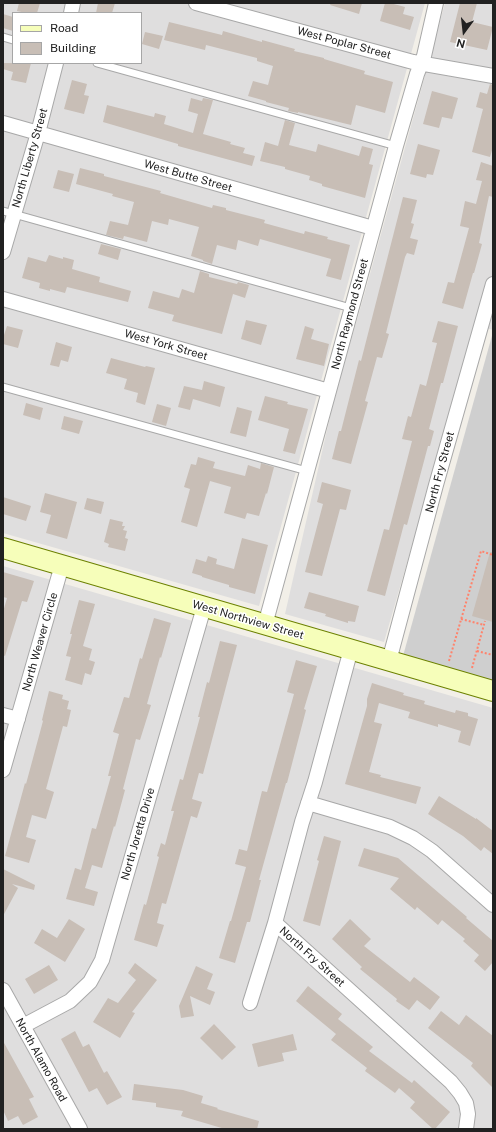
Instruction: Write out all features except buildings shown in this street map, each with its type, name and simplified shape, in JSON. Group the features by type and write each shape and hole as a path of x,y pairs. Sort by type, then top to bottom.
{"street":[{"name":"West Poplar Street","path":"196,3 421,63 493,76"},
{"name":"North Raymond Street","path":"265,625 373,228 417,74 424,56 436,3"},
{"name":"North Liberty Street","path":"3,252 8,213 38,133 56,64"},
{"name":"West Butte Street","path":"3,124 373,228"},
{"name":"North Fry Street","path":"389,661 436,485 493,284"},
{"name":"West York Street","path":"3,299 329,391"},
{"name":"West Northview Street","path":"3,548 493,691"},
{"name":"North Weaver Circle","path":"3,770 62,566"},
{"name":"North Joretta Drive","path":"23,1026 70,1001 90,982 102,960 204,607"},
{"name":"North Fry Street","path":"351,649 275,923 451,1082 466,1103 468,1114 466,1129"},
{"path":"3,715 18,719"},
{"path":"308,803 390,827 413,838 432,851 493,905"},
{"path":"250,1003 275,923"},
{"name":"North Alamo Road","path":"3,990 80,1129"}],"lane":[{"path":"101,64 396,146"},
{"path":"8,213 352,308"},
{"path":"3,387 307,471"}],"path":[{"path":"447,666 481,551 493,555"},
{"path":"461,619 484,625"},
{"path":"471,673 485,621"},
{"path":"477,650 493,655"}],"shaded area":[{"path":"3,3 425,3 259,606 3,533"},
{"path":"445,3 493,3 493,330 476,325 384,642 285,614 335,395"},
{"path":"493,332 493,681 403,656"},
{"path":"3,566 493,708 493,1129 3,1129"}]}
